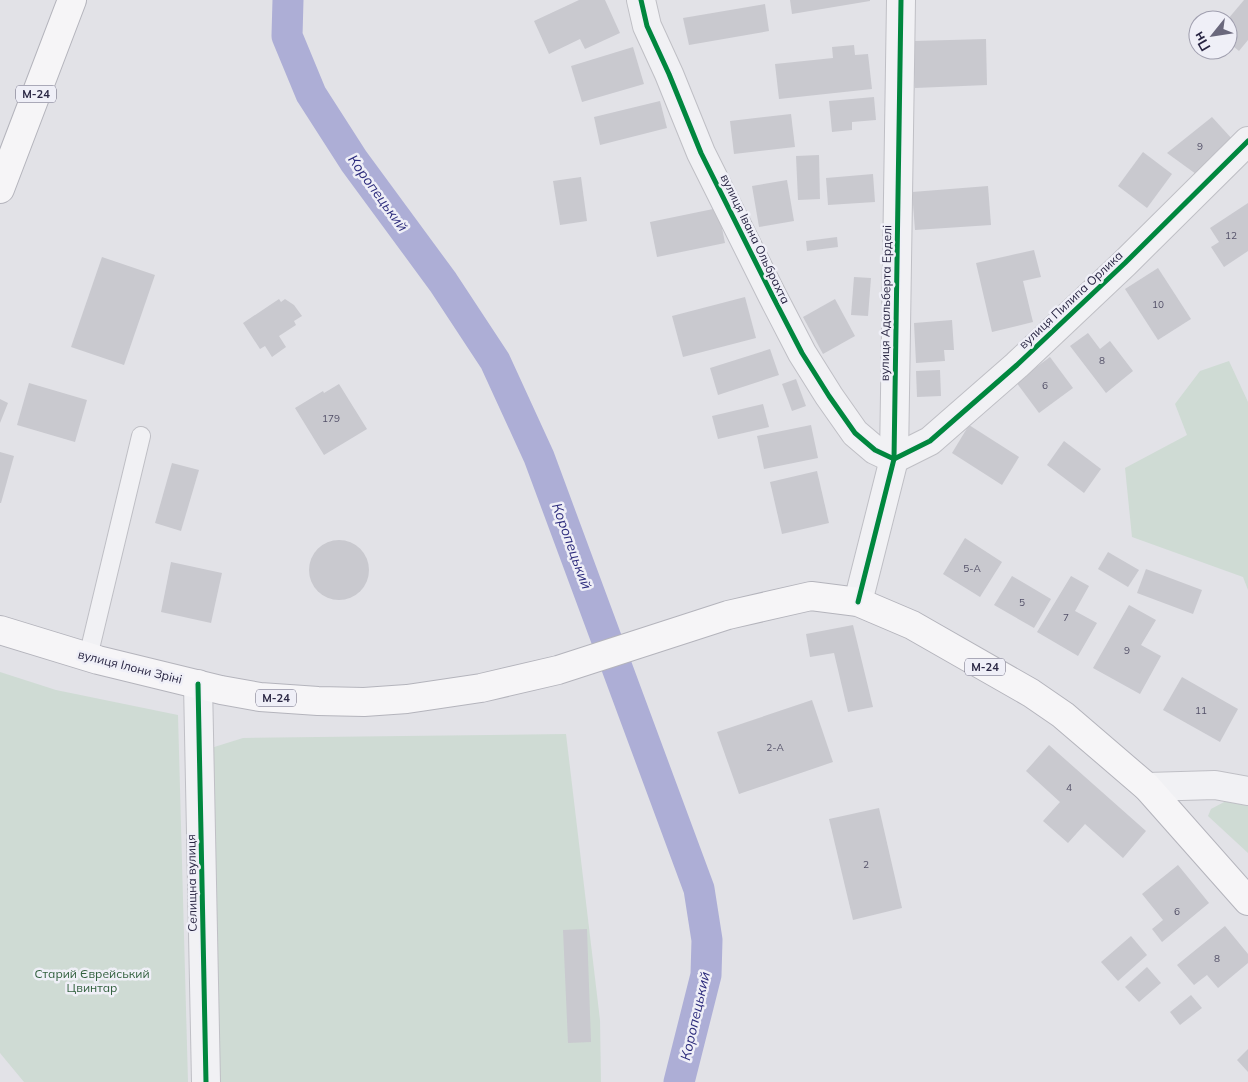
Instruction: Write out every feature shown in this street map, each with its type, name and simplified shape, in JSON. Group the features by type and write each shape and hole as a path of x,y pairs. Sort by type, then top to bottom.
{"highway":[{"name":"М-24","path":"0,189 72,0"},
{"name":"вулиця Ілони Зріні","path":"0,630 88,657 260,697 364,702 406,699 481,688 558,670 728,615 810,596 858,602"},
{"name":"М-24","path":"858,602 912,626 1031,693 1063,715 1147,787 1248,901"}],"street":[{"name":"вулиця Івана Ольбрахта","path":"641,0 647,26 701,153 802,352 855,433 875,450 894,459"},
{"name":"вулиця Адальберта Ерделі","path":"858,602 894,459 901,0"},
{"name":"вулиця Пилипа Орлика","path":"894,459 930,441 1017,365 1125,263 1248,141"},
{"name":"Селищна вулиця","path":"198,684 206,1082"},
{"path":"1147,787 1215,785 1248,790"}],"lane":[{"path":"88,657 141,436"}],"green space":[{"path":"1229,361 1248,402 1248,590 1243,577 1132,537 1125,468 1187,435 1175,404 1200,371"},
{"name":"Старий Єврейський Цвинтар","path":"0,672 56,690 178,715 188,1082 24,1082 0,1053"},
{"path":"566,734 600,1020 601,1082 217,1082 211,748 243,738"},
{"path":"1226,801 1248,802 1248,853 1208,816 1211,809"}],"building":[{"path":"579,0 605,0 620,33 585,49 580,39 549,54 534,21"},
{"path":"790,0 870,0 870,1 792,14"},
{"path":"1244,0 1248,0 1248,40 1239,51 1238,10 1236,10"},
{"path":"765,4 769,31 689,45 683,18"},
{"path":"986,39 987,85 915,88 913,41"},
{"path":"854,45 855,55 868,54 872,89 779,99 775,64 833,58 832,47"},
{"path":"633,47 644,84 582,102 571,66"},
{"path":"874,97 876,120 852,122 852,130 832,132 829,101"},
{"path":"660,101 667,128 600,145 594,117"},
{"path":"791,114 795,147 734,154 730,121"},
{"path":"1212,117 1233,140 1196,174 1167,153"},
{"path":"1143,152 1172,174 1147,208 1118,186"},
{"path":"819,155 820,199 798,200 796,156"},
{"path":"873,174 875,202 828,205 826,178"},
{"path":"581,177 587,221 560,225 553,181"},
{"path":"787,180 794,221 759,227 752,186"},
{"path":"988,186 991,225 915,230 912,192"},
{"path":"1248,203 1248,251 1224,267 1211,247 1219,242 1210,228"},
{"path":"718,208 725,243 657,257 650,222"},
{"path":"837,237 838,247 807,251 806,241"},
{"path":"1034,250 1041,277 1023,281 1033,322 992,332 976,263"},
{"path":"102,257 155,275 124,365 71,347"},
{"path":"1158,268 1191,319 1158,340 1125,289"},
{"path":"854,277 871,278 868,316 851,315"},
{"path":"745,297 756,338 683,357 672,316"},
{"path":"279,299 281,302 285,299 294,305 302,316 294,321 296,325 279,336 286,347 272,357 265,346 260,349 243,323"},
{"path":"835,299 855,336 823,354 803,317"},
{"path":"952,320 954,350 944,350 945,361 916,363 914,323"},
{"path":"1088,333 1100,349 1110,341 1133,371 1106,393 1070,346"},
{"path":"770,349 779,375 718,395 710,368"},
{"path":"1050,357 1073,388 1039,413 1016,382"},
{"path":"940,370 941,396 917,397 916,371"},
{"path":"796,379 806,406 792,411 782,384"},
{"path":"29,383 87,400 75,442 17,425"},
{"path":"339,384 367,429 324,455 295,408 323,391 324,393"},
{"path":"0,399 8,403 0,423"},
{"path":"763,404 769,427 718,439 712,416"},
{"path":"811,425 818,458 764,469 757,436"},
{"path":"969,425 1019,457 1002,485 952,453"},
{"path":"1064,441 1101,469 1084,493 1047,465"},
{"path":"0,452 14,456 1,503 0,503"},
{"path":"172,463 199,470 181,531 155,523"},
{"path":"817,471 829,523 782,534 770,482"},
{"path":"965,538 1002,562 980,597 943,574"},
{"path":"339,540 356,545 364,553 369,570 364,587 356,595 339,600 322,595 314,587 309,570 314,553 322,545"},
{"path":"1108,552 1139,570 1128,587 1098,569"},
{"path":"171,562 222,573 211,623 161,612"},
{"path":"1146,569 1202,590 1193,614 1137,593"},
{"path":"1012,576 1051,599 1034,628 994,605"},
{"path":"1071,576 1089,586 1075,611 1097,623 1078,656 1037,632"},
{"path":"1129,605 1156,620 1141,645 1161,656 1140,694 1093,668"},
{"path":"853,625 873,707 848,712 834,653 810,657 806,634"},
{"path":"1182,677 1238,709 1220,742 1163,710"},
{"path":"812,700 833,762 739,794 717,732"},
{"path":"1049,745 1146,831 1123,858 1085,824 1068,843 1043,821 1060,802 1026,771"},
{"path":"879,808 902,908 853,920 829,819"},
{"path":"1178,865 1209,903 1162,942 1152,929 1163,920 1142,894"},
{"path":"1225,926 1248,954 1248,963 1218,988 1207,975 1194,985 1177,965"},
{"path":"587,929 591,1042 568,1043 563,930"},
{"path":"1131,936 1147,955 1118,981 1101,962"},
{"path":"1147,967 1161,983 1139,1002 1125,987"},
{"path":"1191,995 1202,1008 1180,1025 1170,1012"},
{"path":"1248,1049 1248,1072 1237,1060"}],"waterway":[{"name":"Коропецький","path":"288,0 287,36 311,94 354,161 443,282 495,361 539,457 699,889 707,940 706,975 679,1082"}],"cycle path":[{"path":"641,0 647,26 701,153 802,353 855,433 875,450 894,459"},
{"path":"858,602 894,459 901,0"},
{"path":"894,459 930,441 1017,365 1125,263 1248,141"},
{"path":"198,684 206,1082"}]}
